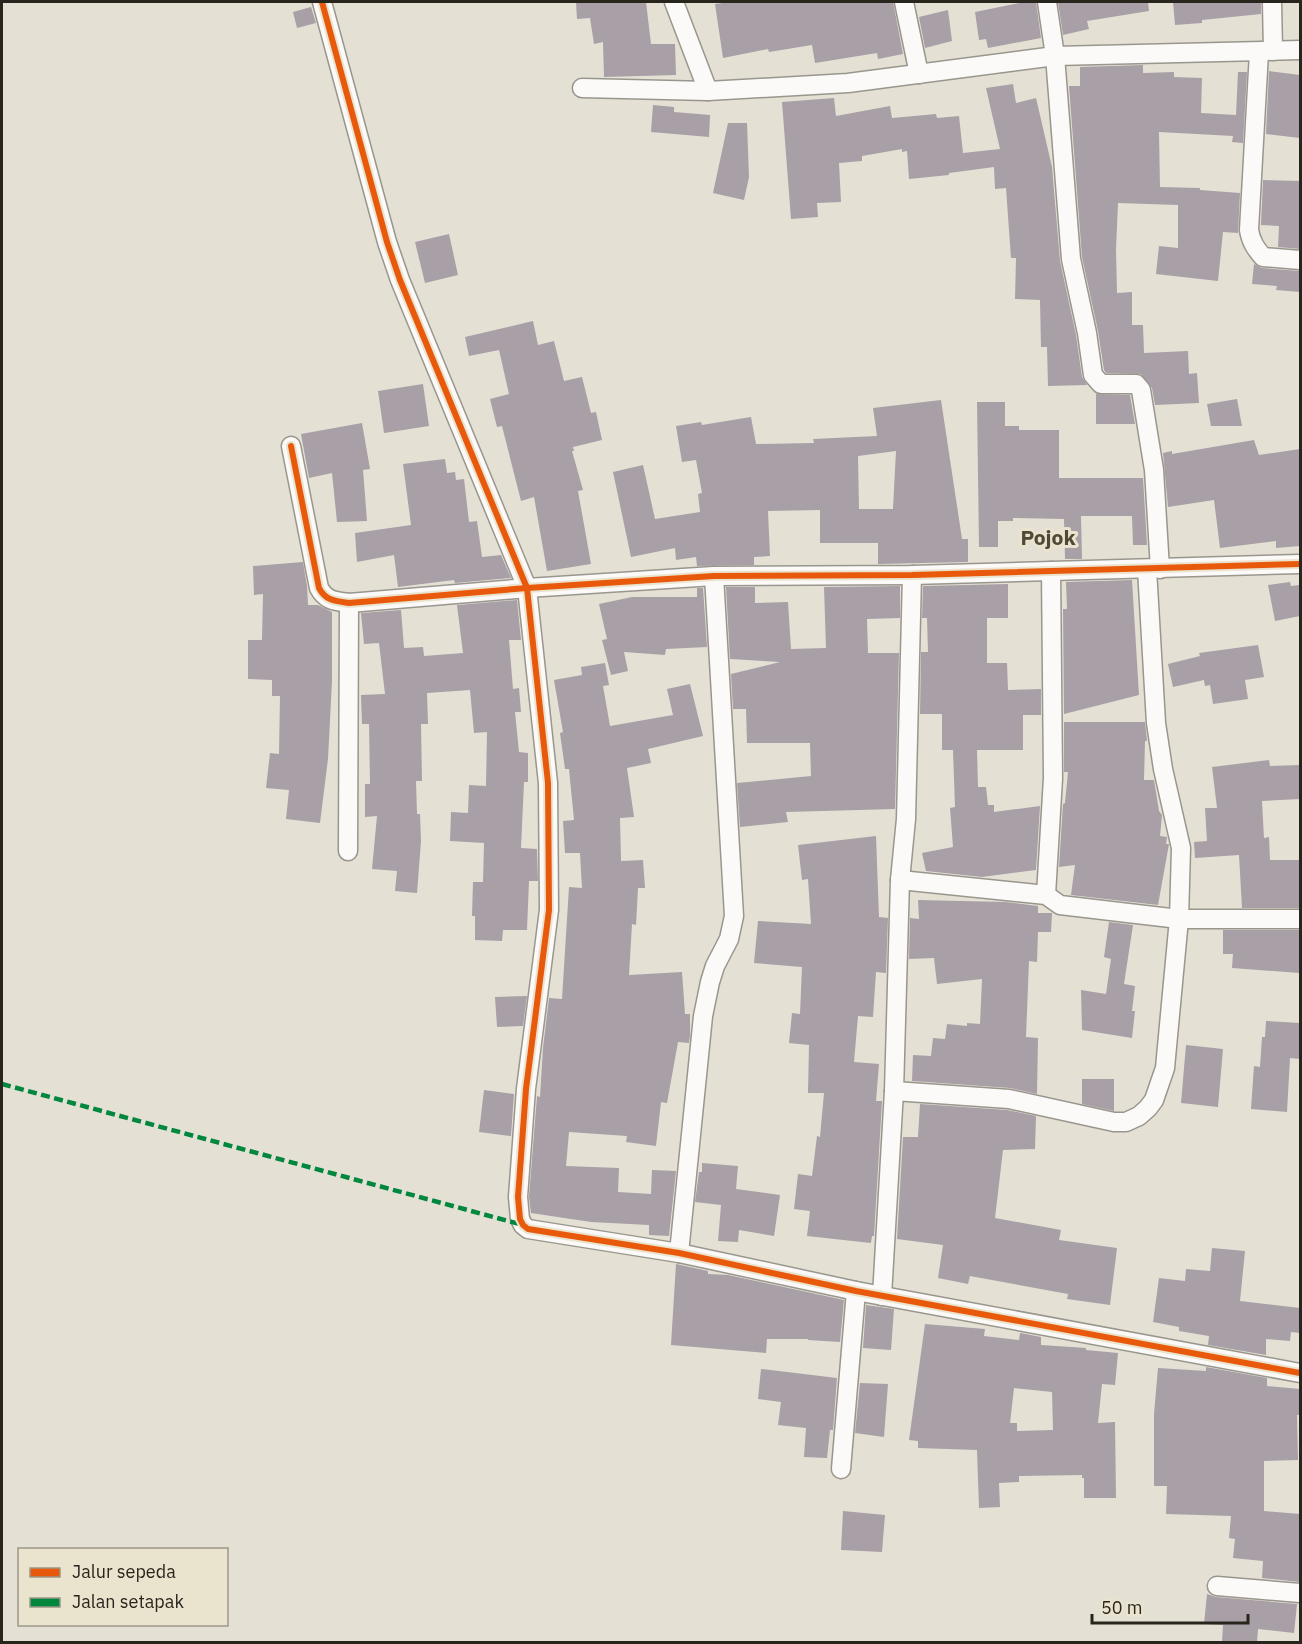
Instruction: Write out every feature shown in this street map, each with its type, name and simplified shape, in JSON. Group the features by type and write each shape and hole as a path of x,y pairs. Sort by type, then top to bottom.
{"street":[{"path":"322,2 387,242 400,280 526,588 548,783 549,910 526,1089 518,1197 520,1219 523,1225 528,1229 679,1252 856,1291 1300,1373"},
{"path":"675,2 708,91"},
{"path":"904,2 919,74"},
{"path":"894,1091 1009,1099 1114,1122 1126,1122 1139,1116 1154,1100 1165,1068 1179,919 1181,848 1163,769 1156,723 1154,470 1141,390 1136,384 1101,384 1093,375 1088,333 1071,259 1055,56 1047,2"},
{"path":"1272,2 1249,230 1255,248 1263,257 1300,260"},
{"path":"582,88 708,91 848,83 1055,56 1300,50"},
{"path":"291,446 319,588 322,594 332,601 349,603 526,588 714,576 912,575 1300,564"},
{"path":"1046,895 1053,778 1052,572"},
{"path":"882,1296 894,1091 900,880 906,819 912,575"},
{"path":"679,1252 703,1016 710,982 715,966 729,939 734,916 714,576"},
{"path":"348,851 349,603"},
{"path":"900,880 1046,895 1060,905 1179,919 1300,919"},
{"path":"841,1469 856,1291"},
{"path":"1217,1586 1300,1593"}],"building":[{"path":"576,2 646,2 651,44 675,44 676,75 604,77 603,42 594,44 590,18 577,19"},
{"path":"731,2 893,2 903,54 878,59 877,53 815,63 812,45 769,52 768,49 723,58 715,4"},
{"path":"1024,2 1036,2 1041,38 988,48 986,39 979,40 975,12"},
{"path":"1058,2 1148,2 1149,11 1087,21 1089,29 1063,35"},
{"path":"1173,2 1261,2 1261,14 1175,25"},
{"path":"311,7 316,23 297,28 293,12"},
{"path":"948,10 952,41 925,48 919,17"},
{"path":"1143,65 1143,73 1174,72 1174,77 1202,78 1201,113 1236,115 1238,72 1247,72 1243,143 1232,142 1233,136 1159,132 1160,187 1200,188 1200,190 1240,193 1238,233 1223,232 1218,281 1156,274 1159,246 1178,248 1178,205 1118,203 1117,293 1132,292 1132,325 1143,325 1144,353 1188,351 1189,374 1197,373 1199,403 1155,405 1152,388 1141,374 1106,373 1082,257 1069,86 1080,86 1080,67"},
{"path":"1269,71 1300,75 1300,138 1266,134"},
{"path":"1013,84 1016,103 1036,98 1052,167 1060,261 1076,335 1082,377 1087,385 1048,386 1047,347 1041,347 1040,300 1015,299 1016,258 1011,258 1006,188 995,189 994,167 909,179 907,151 902,152 902,149 862,156 862,161 839,163 841,202 817,203 818,217 791,219 782,102 834,98 836,116 890,106 892,118 936,114 937,118 959,116 963,153 1000,149 986,88"},
{"path":"653,105 674,107 674,112 710,115 709,137 651,132"},
{"path":"728,123 747,123 749,177 744,200 713,193"},
{"path":"1263,180 1300,181 1300,249 1278,247 1279,226 1261,225"},
{"path":"449,234 458,275 425,283 415,242"},
{"path":"1254,264 1262,268 1300,271 1300,292 1276,290 1277,286 1252,284"},
{"path":"533,321 538,345 554,341 564,381 582,377 591,413 596,412 602,440 573,447 574,451 572,451 583,490 578,491 591,564 547,571 534,497 521,501 502,426 497,427 490,399 509,394 499,350 469,356 465,337"},
{"path":"423,384 429,426 384,433 378,391"},
{"path":"1096,394 1130,395 1135,424 1096,424"},
{"path":"1237,399 1242,426 1211,426 1207,404"},
{"path":"941,400 962,539 968,539 968,562 878,564 878,543 820,543 820,510 768,511 770,556 754,557 754,565 697,566 696,557 676,560 675,548 631,557 613,472 643,465 655,519 700,512 698,494 702,493 696,460 682,462 676,426 701,422 702,425 751,417 756,444 814,443 813,439 877,436 873,408","holes":["896,451 893,509 859,509 858,456"]},
{"path":"977,402 1005,402 1005,426 1019,426 1019,430 1059,430 1059,478 1143,478 1147,545 1133,545 1132,516 1081,516 1082,559 1065,559 1064,519 1013,518 1013,521 998,521 998,547 979,547"},
{"path":"362,423 370,469 363,470 367,521 337,522 332,473 309,478 301,434"},
{"path":"1254,440 1259,455 1300,449 1300,546 1276,548 1276,541 1220,548 1214,500 1168,507 1163,453 1172,451 1172,454"},
{"path":"445,459 447,473 455,472 456,480 464,479 469,522 477,521 482,557 501,555 511,578 455,583 454,580 398,587 394,555 357,562 355,533 411,525 403,464"},
{"path":"303,562 308,605 318,605 332,612 332,681 328,759 320,823 286,819 289,790 266,788 270,753 279,754 280,696 272,696 272,680 248,679 248,640 262,640 263,594 254,595 253,566"},
{"path":"1132,580 1139,695 1064,714 1063,609 1067,609 1066,582"},
{"path":"1290,582 1291,586 1300,585 1300,616 1275,621 1268,585"},
{"path":"1008,584 1008,618 987,618 987,663 1007,663 1008,690 1041,689 1041,715 1023,715 1023,750 977,750 978,787 986,787 988,805 994,805 994,812 1040,806 1036,870 982,877 926,871 922,853 953,847 950,808 955,807 953,750 942,750 942,714 920,714 921,652 928,652 927,618 922,618 923,586"},
{"path":"900,586 900,618 867,619 868,653 899,653 895,809 786,812 788,822 740,827 737,783 811,776 810,743 747,743 746,709 733,709 731,674 780,662 730,659 726,587 755,587 755,603 788,602 791,649 826,648 824,587"},
{"path":"697,588 703,588 707,647 666,649 665,655 624,652 628,671 611,675 602,640 607,639 599,604 632,597 697,597"},
{"path":"517,600 521,640 509,640 513,689 519,688 521,712 515,712 519,752 528,753 528,782 524,782 521,848 537,849 538,881 529,881 527,930 503,930 502,941 475,940 475,916 472,916 473,882 483,882 484,843 450,841 451,812 468,813 469,785 486,786 487,732 474,733 470,690 427,693 428,724 421,724 422,781 416,781 421,841 417,893 395,891 397,871 372,869 377,816 365,817 365,784 370,784 369,724 362,724 361,695 385,694 379,643 364,644 361,613 401,610 404,648 423,647 424,656 463,653 457,605"},
{"path":"1258,645 1264,677 1245,680 1248,699 1213,704 1210,685 1205,686 1204,680 1173,687 1168,664 1200,656 1199,653"},
{"path":"605,663 609,685 603,686 610,726 673,715 667,689 690,684 703,736 648,749 651,763 627,768 634,817 620,818 621,861 643,860 645,888 638,888 636,925 632,924 629,975 682,972 685,1014 690,1014 690,1035 689,1043 678,1042 667,1103 661,1102 656,1146 626,1142 627,1136 569,1132 566,1166 619,1168 618,1192 651,1194 652,1170 676,1171 669,1236 649,1235 649,1225 591,1222 531,1213 529,1197 537,1096 540,1097 549,998 562,999 569,887 582,888 580,853 565,853 563,821 574,820 569,769 565,769 560,733 563,732 554,680 582,675 581,667"},
{"path":"1064,722 1145,722 1147,741 1145,741 1144,780 1154,780 1159,811 1162,815 1160,836 1167,837 1166,844 1169,844 1158,905 1071,895 1075,865 1059,867 1063,804 1065,803 1068,772 1064,772"},
{"path":"1269,760 1270,766 1300,765 1300,799 1262,801 1264,838 1269,837 1270,860 1300,860 1300,908 1242,908 1239,855 1195,858 1194,842 1207,841 1205,808 1217,808 1212,767"},
{"path":"876,836 879,917 888,918 886,973 876,972 873,1017 858,1016 854,1062 879,1064 876,1101 882,1101 874,1236 872,1236 871,1243 807,1236 810,1211 794,1209 798,1174 812,1176 817,1136 820,1137 824,1093 808,1093 809,1045 789,1043 792,1013 800,1014 802,967 754,963 758,921 811,924 808,879 802,880 798,845"},
{"path":"918,900 1005,902 1038,906 1038,913 1052,913 1051,932 1038,932 1037,962 1029,961 1026,1037 1038,1038 1037,1094 1010,1088 912,1081 913,1055 931,1056 933,1038 945,1039 947,1024 967,1026 967,1023 980,1024 982,979 937,984 934,958 909,959 910,918 919,919"},
{"path":"1109,922 1133,925 1124,984 1135,986 1132,1038 1082,1030 1081,990 1106,994 1111,959 1104,957"},
{"path":"1223,930 1300,930 1300,973 1232,968 1233,954 1223,954"},
{"path":"527,996 523,1026 497,1027 495,997"},
{"path":"1266,1021 1300,1023 1300,1059 1290,1058 1287,1112 1251,1109 1254,1066 1260,1067 1262,1037 1265,1037"},
{"path":"1186,1045 1223,1049 1218,1107 1181,1103"},
{"path":"1082,1079 1114,1079 1114,1111 1082,1104"},
{"path":"484,1090 514,1094 511,1136 479,1132"},
{"path":"920,1104 1007,1110 1036,1116 1035,1149 1003,1150 995,1218 1061,1230 1059,1240 1117,1248 1110,1305 1067,1299 1068,1294 970,1276 968,1284 938,1278 943,1245 897,1239 903,1137 918,1137"},
{"path":"702,1163 738,1166 736,1189 780,1195 774,1236 739,1230 738,1242 718,1241 721,1205 695,1202"},
{"path":"1212,1248 1245,1251 1240,1301 1300,1308 1300,1333 1291,1332 1290,1341 1266,1339 1266,1355 1208,1345 1209,1336 1179,1331 1179,1327 1153,1322 1159,1278 1185,1281 1186,1269 1210,1271"},
{"path":"676,1264 708,1271 708,1274 728,1275 844,1300 840,1342 767,1339 766,1353 671,1345"},
{"path":"866,1305 894,1309 891,1350 863,1348"},
{"path":"925,1324 985,1329 984,1336 1019,1340 1020,1333 1041,1337 1041,1345 1118,1353 1115,1385 1102,1384 1098,1423 1115,1422 1116,1498 1084,1498 1082,1475 1019,1476 1019,1482 999,1483 1000,1507 979,1508 977,1450 918,1448 918,1441 909,1440","holes":["1014,1388 1052,1392 1053,1430 1017,1431 1017,1423 1010,1423"]},
{"path":"1206,1367 1267,1378 1267,1386 1300,1389 1300,1415 1297,1415 1298,1460 1264,1461 1264,1511 1300,1514 1300,1582 1262,1578 1263,1561 1233,1558 1235,1539 1229,1538 1231,1516 1166,1514 1167,1486 1154,1486 1154,1414 1158,1368 1206,1371"},
{"path":"761,1369 837,1378 833,1430 830,1430 827,1458 804,1457 806,1428 778,1425 781,1402 758,1399"},
{"path":"860,1383 888,1384 884,1437 855,1433"},
{"path":"843,1511 885,1515 882,1552 841,1550"},
{"path":"1207,1594 1216,1597 1297,1604 1294,1633 1258,1629 1257,1642 1222,1642 1223,1625 1204,1624"}],"marked path":[{"path":"2,1084 523,1225"}],"cycle path":[{"path":"322,2 387,242 400,280 527,588 714,576 912,575 1300,564"},
{"path":"291,446 319,588 328,598 349,603 527,588 548,783 549,910 526,1089 518,1197 520,1219 523,1225 528,1229 679,1253 856,1291 1300,1373"}],"district":[{"name":"Pojok","path":"1048,538"}]}
